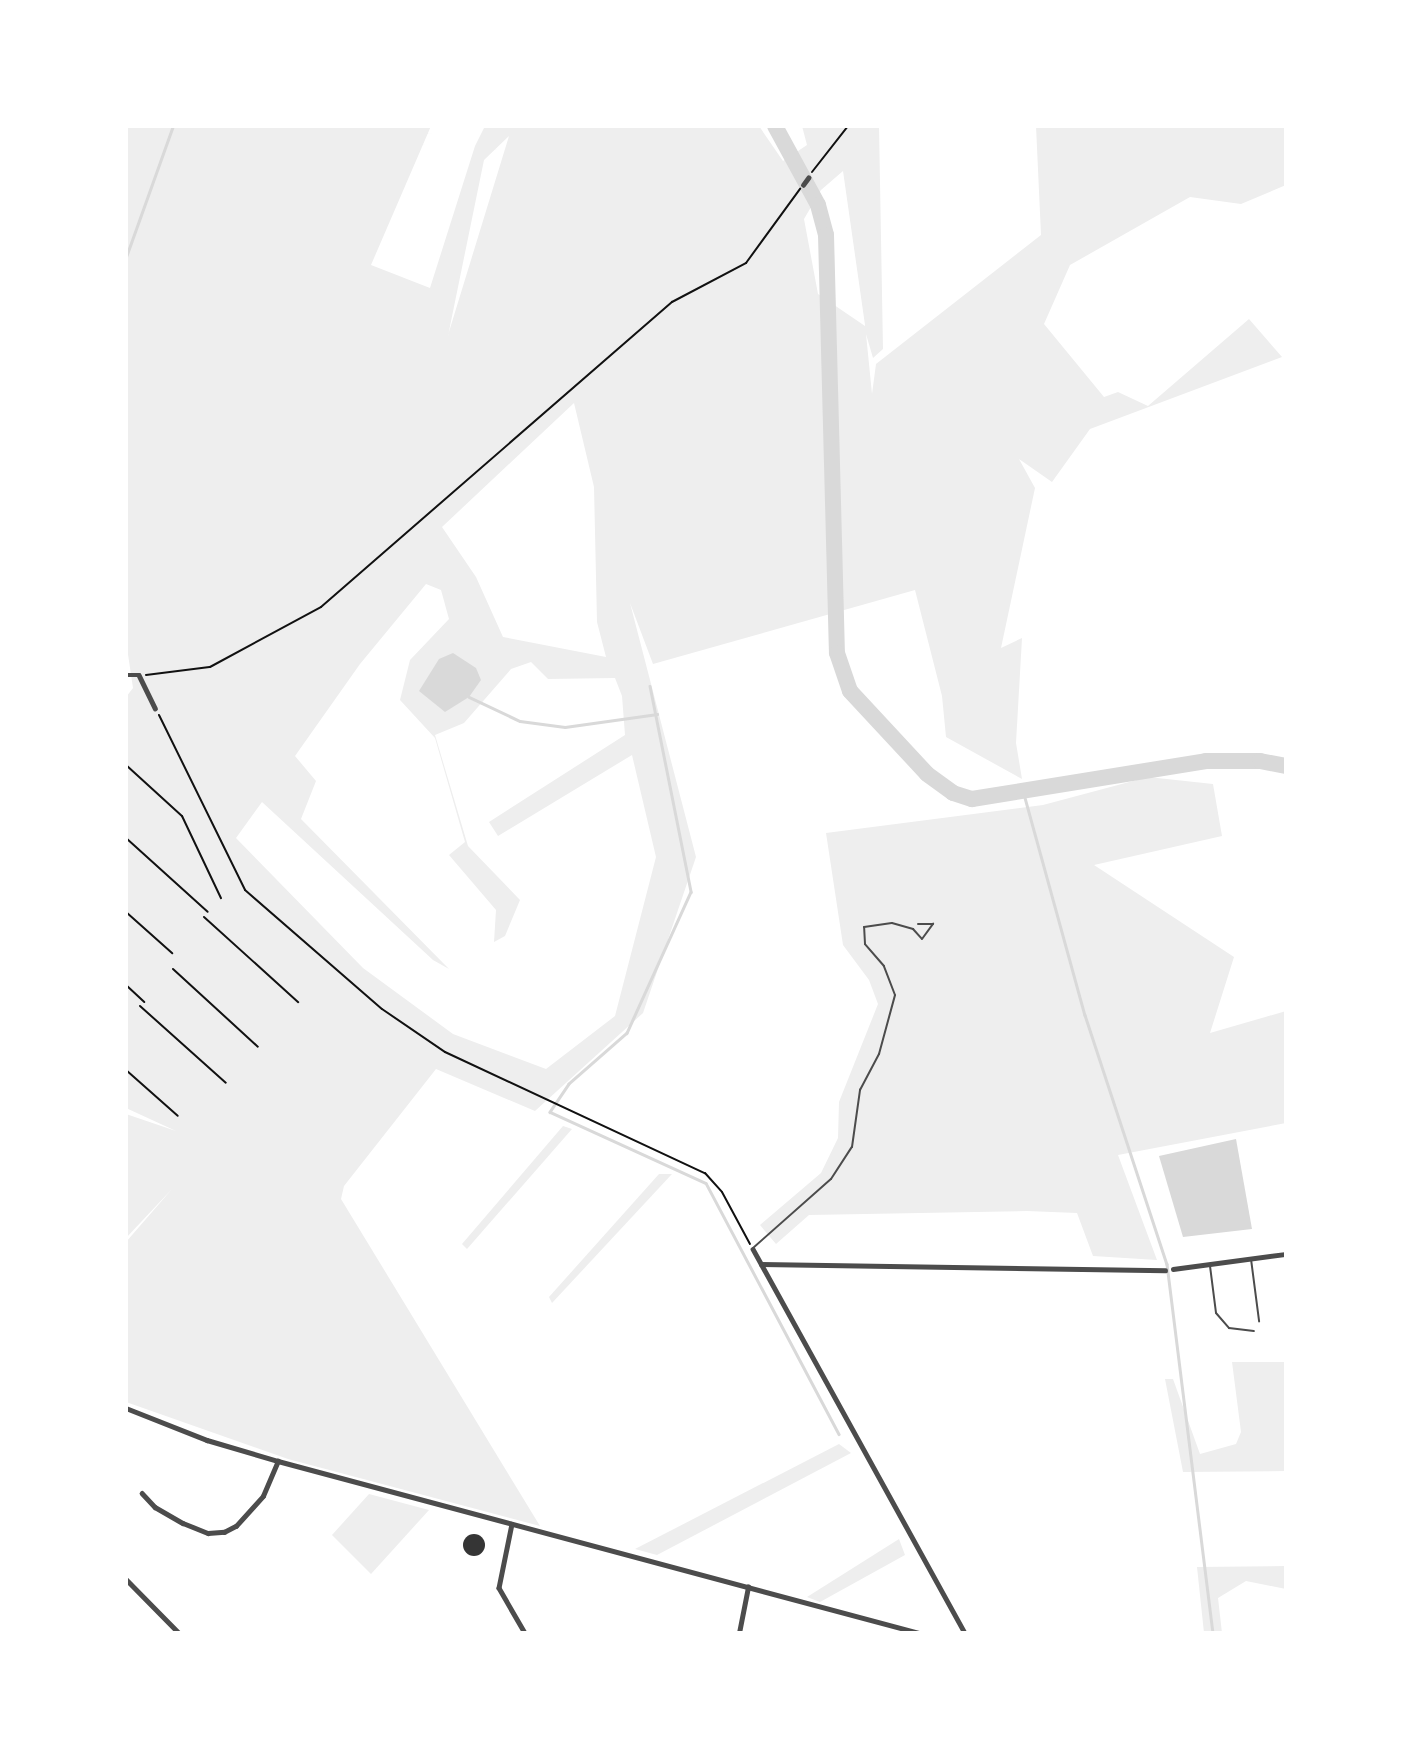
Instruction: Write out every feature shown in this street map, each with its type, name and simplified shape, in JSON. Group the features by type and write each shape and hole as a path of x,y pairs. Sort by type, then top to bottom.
{"street":[{"path":"803,185 808,178"},
{"path":"126,675 139,676 155,708"},
{"path":"753,1249 965,1633"},
{"path":"1173,1269 1286,1254"},
{"path":"760,1264 1165,1270"},
{"path":"126,1408 207,1440 278,1461 919,1633"},
{"path":"142,1493 155,1507 183,1523 208,1533 224,1532 236,1526 263,1496 278,1461"},
{"path":"512,1524 499,1588 525,1633"},
{"path":"126,1579 179,1633"},
{"path":"739,1633 748,1587"}],"lane":[{"path":"753,1249 831,1179 852,1147 860,1090 879,1054 895,995 884,966 865,944 864,927 892,923 913,929 922,939 933,924 919,924"},
{"path":"1251,1259 1259,1321"},
{"path":"1210,1265 1216,1313 1229,1328 1254,1331"}],"path":[{"path":"808,178 848,126"},
{"path":"139,676 210,667 321,607 672,302 746,263 803,185"},
{"path":"155,708 245,890 382,1009 445,1052 705,1173 722,1192 753,1249"},
{"path":"126,765 182,816 221,898"},
{"path":"126,838 208,912"},
{"path":"126,912 172,953"},
{"path":"204,917 298,1002"},
{"path":"173,969 258,1047"},
{"path":"126,985 145,1002"},
{"path":"140,1006 226,1083"},
{"path":"126,1070 177,1116"}],"shaded area":[{"path":"126,126 431,126 371,265 430,288 475,146 485,126 759,126 783,161 807,145 802,126 879,126 883,349 873,358 866,334 872,394 876,364 1041,235 1036,126 1286,126 1286,185 1241,204 1190,197 1070,265 1044,324 1104,397 1118,392 1148,406 1249,319 1282,357 1090,429 1052,482 1019,459 1035,488 1001,648 1022,638 1016,743 1022,779 946,737 942,696 915,590 653,664 630,603 696,857 643,1013 535,1111 436,1069 344,1186 341,1199 540,1526 288,1459 126,1402 126,1242 172,1189 126,1238 126,1114 176,1131 126,1108 126,697 133,688 126,641","holes":["509,136 449,333 484,160","843,171 865,326 818,294 804,219 821,190","574,403 594,487 597,622 606,657 503,637 476,577 442,527","426,584 441,590 449,619 410,660 400,700 435,738 465,842 449,855 496,910 494,942 505,936 520,900 468,846 435,735 464,723 511,669 531,662 548,679 615,678 622,696 625,735 489,822 498,836 632,755 656,857 615,1016 546,1069 453,1034 363,968 236,838 262,802 433,960 449,969 301,819 316,781 295,756 360,664"]},
{"path":"453,653 476,668 481,680 469,697 445,712 419,691 439,659"},
{"path":"1148,777 1213,784 1222,836 1094,865 1234,957 1210,1033 1286,1011 1286,1123 1118,1155 1157,1260 1093,1256 1077,1213 1027,1211 809,1215 776,1244 760,1225 821,1173 838,1138 839,1102 878,1004 869,980 843,945 826,833 1043,805"},
{"path":"563,1126 572,1129 467,1249 462,1244"},
{"path":"1236,1139 1252,1229 1183,1237 1159,1156"},
{"path":"659,1174 672,1174 552,1303 549,1297"},
{"path":"1232,1362 1286,1362 1286,1471 1183,1472 1165,1379 1173,1379 1200,1454 1236,1444 1241,1432"},
{"path":"839,1444 851,1453 657,1555 635,1549"},
{"path":"369,1494 429,1510 371,1574 332,1535"},
{"path":"899,1539 905,1555 820,1602 807,1597"},
{"path":"1286,1566 1286,1589 1246,1581 1218,1598 1222,1633 1204,1633 1197,1567"}],"building":[{"path":"474,1534 482,1537 485,1545 482,1553 474,1556 466,1553 463,1545 466,1537"}],"waterway":[{"path":"126,257 173,126"},
{"path":"775,126 818,205 826,235 837,653 850,691 927,774 953,793 972,799 1206,761 1260,761 1286,766"},
{"path":"650,686 691,892 627,1033 569,1084 550,1112 706,1183 839,1434"},
{"path":"469,697 520,721 565,727 657,714"},
{"path":"1024,794 1085,1015 1167,1264 1213,1633"}]}
